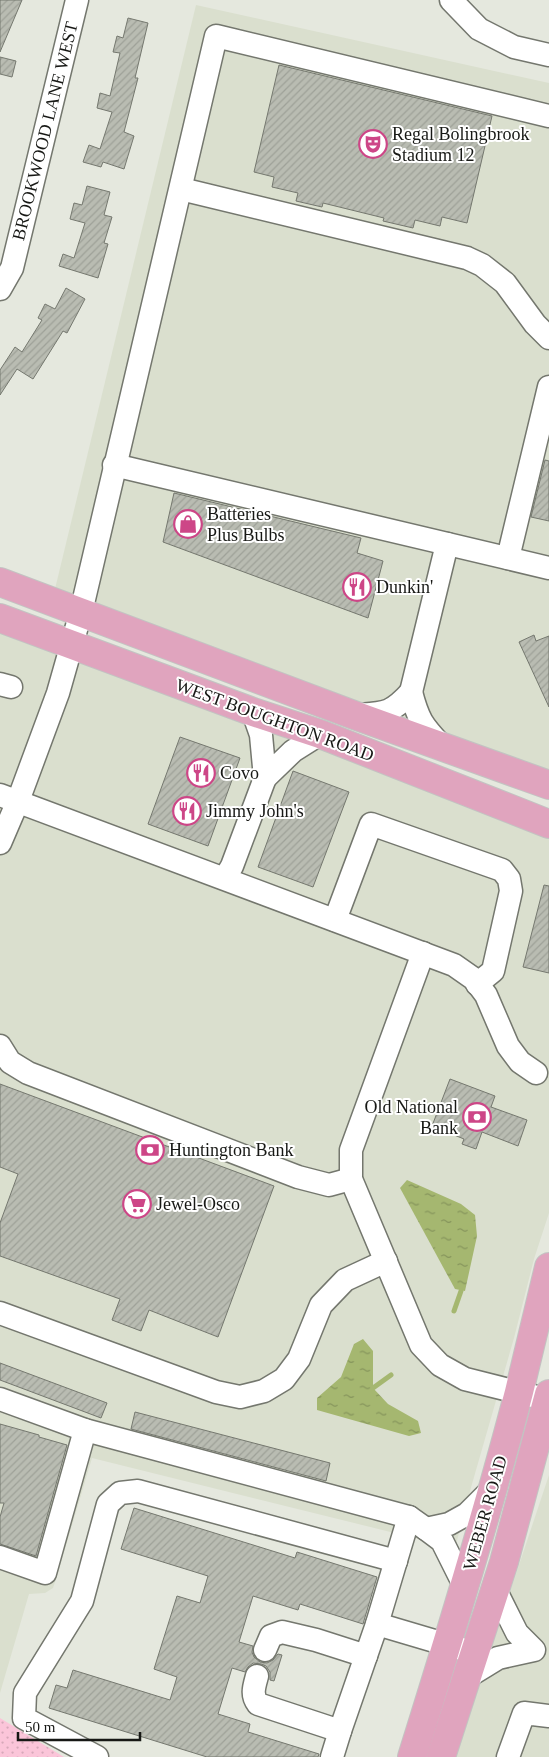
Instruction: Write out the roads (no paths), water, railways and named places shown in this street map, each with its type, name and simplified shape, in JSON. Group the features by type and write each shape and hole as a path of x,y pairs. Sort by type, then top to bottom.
{"main road":[{"name":"WEST BOUGHTON ROAD","path":"0,582 354,715 549,785"},
{"name":"WEST BOUGHTON ROAD","path":"0,618 253,712 320,734 549,824"},
{"name":"WEBER ROAD","path":"412,1757 448,1645 492,1489 549,1266"},
{"name":"WEBER ROAD","path":"441,1757 495,1589 549,1398"}],"street":[{"name":"BROOKWOOD LANE WEST","path":"0,289 12,268 77,0"},
{"path":"451,0 479,29 514,47 549,56"},
{"path":"0,843 9,798 58,692 81,612 216,36 549,116"},
{"path":"181,189 467,258 482,265 505,283 535,324 549,338"},
{"path":"508,558 549,387"},
{"path":"114,465 549,568"},
{"path":"354,715 384,713 398,706 410,692 447,544"},
{"path":"410,692 416,712 423,726 441,745"},
{"path":"253,712 261,735 265,778"},
{"path":"224,878 232,866 265,778 293,751 320,734"},
{"path":"9,798 454,966 474,979 486,995 508,1046 520,1062 545,1075"},
{"path":"335,920 371,824 502,870 509,879 511,890 493,971 477,984"},
{"path":"423,953 352,1150 351,1179 422,1345 440,1365 464,1380 518,1393 549,1398"},
{"path":"0,1046 10,1062 28,1073 290,1174 328,1185 351,1179"},
{"path":"0,1313 216,1392 240,1397 264,1392 284,1379 298,1359 321,1305 345,1280 386,1261"},
{"path":"0,1399 85,1430 418,1523 449,1524 468,1514 492,1489"},
{"path":"0,1557 45,1573 85,1430"},
{"path":"97,1757 24,1718 25,1693 82,1602 108,1504 120,1493 138,1490 396,1561"},
{"path":"332,1757 396,1561 418,1523"},
{"path":"418,1523 442,1541 464,1587"},
{"path":"495,1589 517,1633 541,1652"},
{"path":"377,1624 448,1645 471,1665 498,1658 541,1652"},
{"path":"265,1650 271,1636 282,1632 316,1640 366,1656"},
{"path":"257,1676 253,1693 258,1704 340,1731"},
{"path":"508,1757 524,1713 549,1716"}],"water":[{"path":"407,1180 461,1204 475,1215 477,1236 465,1291 455,1289 400,1188"},
{"path":"363,1339 373,1351 373,1388 388,1404 418,1421 421,1433 409,1436 317,1410 317,1398 341,1377 354,1344"}],"waterway":[{"path":"454,1311 461,1291"},
{"path":"373,1388 391,1375"}],"place":[{"name":"Regal Bolingbrook Stadium 12","path":"373,144"},
{"name":"Batteries Plus Bulbs","path":"188,524"},
{"name":"Dunkin'","path":"357,587"},
{"name":"Covo","path":"201,773"},
{"name":"Jimmy John's","path":"187,811"},
{"name":"Old National Bank","path":"477,1117"},
{"name":"Huntington Bank","path":"150,1150"},
{"name":"Jewel-Osco","path":"137,1204"}]}
